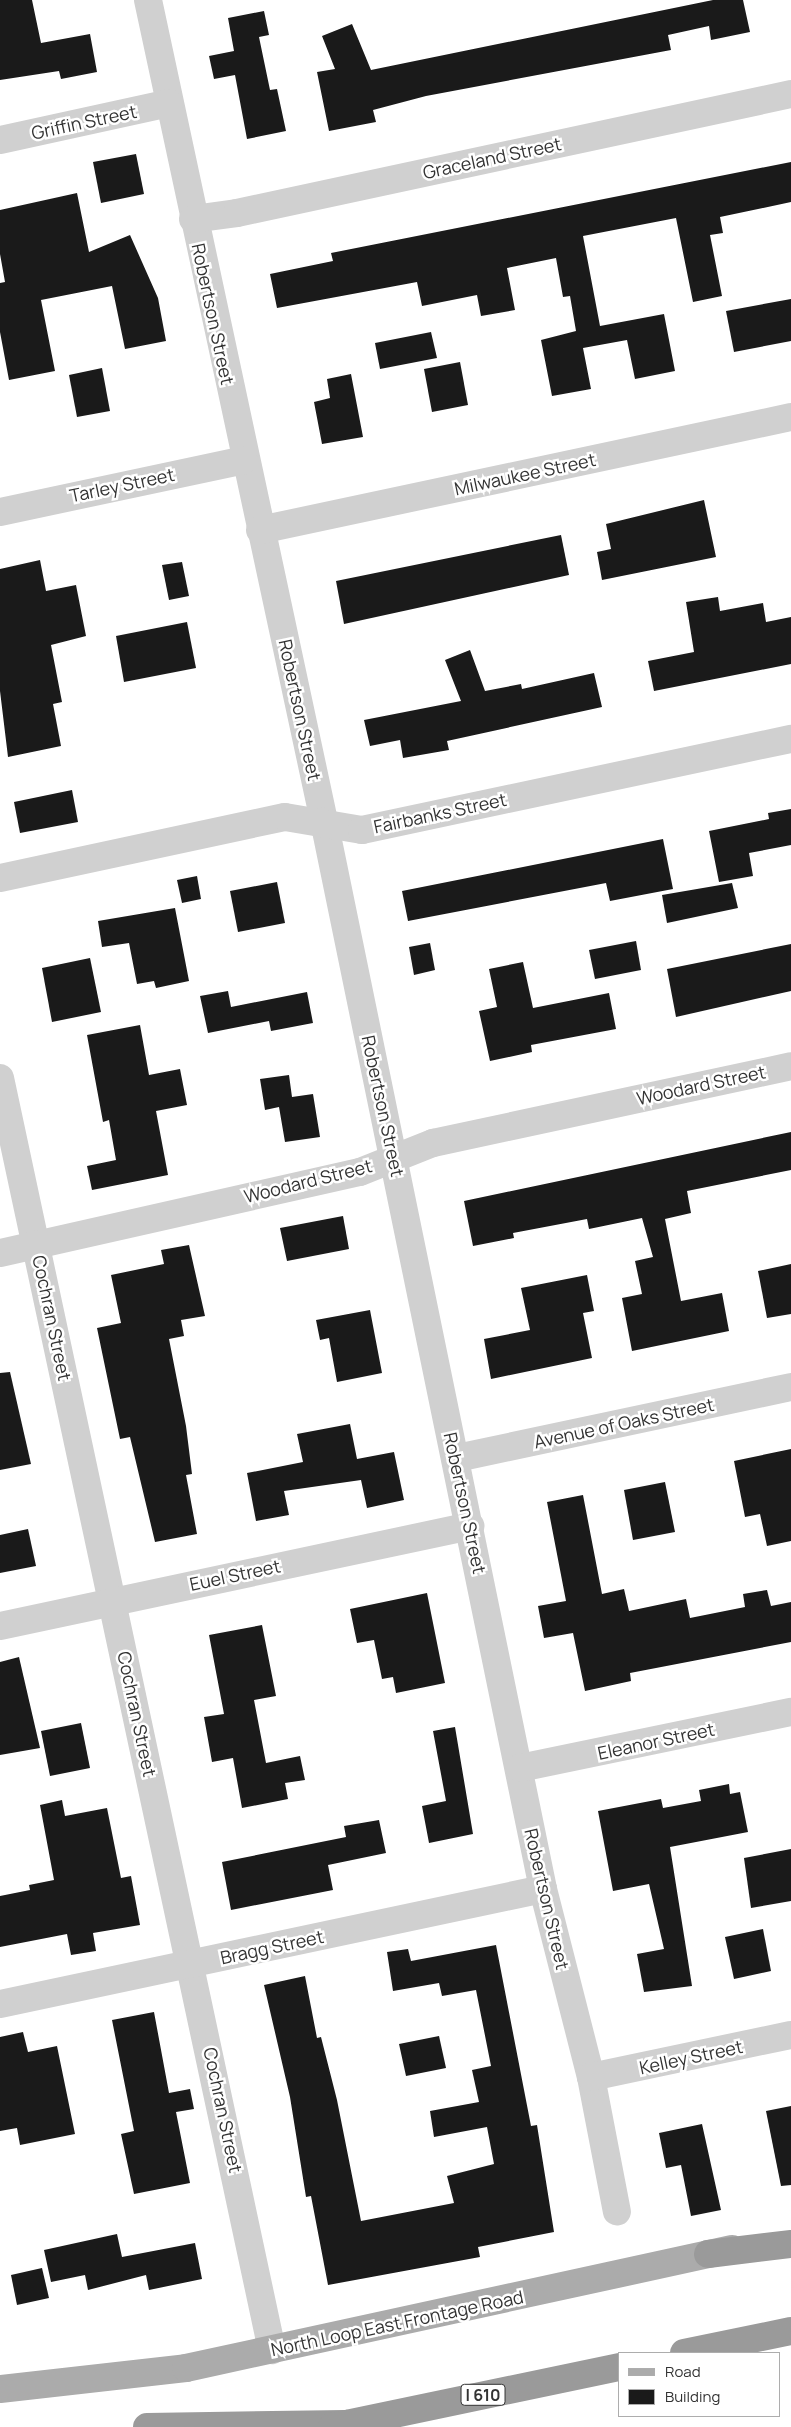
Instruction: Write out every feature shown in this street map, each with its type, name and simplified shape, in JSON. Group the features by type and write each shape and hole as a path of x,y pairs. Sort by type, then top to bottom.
{"highway":[{"path":"708,2254 791,2244"},
{"path":"689,2352 791,2330"},
{"name":"I 610","path":"339,2426 618,2367"},
{"path":"147,2427 339,2426"}],"main road":[{"name":"North Loop East Frontage Road","path":"0,2389 186,2368 791,2236"}],"street":[{"name":"Robertson Street","path":"148,0 168,104 244,460 324,821 471,1526 543,1889 590,2077 616,2212"},
{"name":"Graceland Street","path":"193,219 237,213 791,94"},
{"name":"Griffin Street","path":"0,140 168,104"},
{"name":"Milwaukee Street","path":"260,530 791,417"},
{"name":"Tarley Street","path":"0,512 244,460"},
{"name":"Fairbanks Street","path":"0,878 285,817 324,821 362,830 791,739"},
{"name":"Woodard Street","path":"0,1253 360,1172 433,1143 791,1066"},
{"name":"Cochran Street","path":"0,1078 191,1964 272,2350"},
{"name":"Avenue of Oaks Street","path":"457,1458 791,1387"},
{"name":"Euel Street","path":"0,1626 471,1526"},
{"name":"Eleanor Street","path":"520,1768 791,1712"},
{"name":"Bragg Street","path":"0,2004 543,1889"},
{"name":"Kelley Street","path":"590,2077 791,2035"}],"building":[{"path":"0,0 32,0 41,43 90,34 97,72 61,79 59,71 0,80"},
{"path":"713,0 743,0 750,32 711,40 709,26 668,35 671,50 426,96 373,110 376,122 329,131 317,72 335,69 322,36 352,24 371,70"},
{"path":"264,11 269,35 259,37 270,90 277,89 286,131 247,139 235,75 214,79 209,56 234,51 228,18"},
{"path":"136,154 144,194 101,203 93,162"},
{"path":"791,162 791,202 720,217 723,233 710,235 722,296 693,302 676,218 583,236 600,326 664,314 675,371 635,379 627,340 583,348 591,389 552,396 541,340 576,331 570,296 563,297 556,258 507,268 515,310 481,316 477,295 422,306 417,282 277,308 270,274 333,261 331,253"},
{"path":"77,193 89,252 130,235 158,298 166,341 125,349 112,286 41,300 55,371 9,380 0,332 0,283 5,282 0,254 0,210"},
{"path":"791,299 791,341 734,352 726,311"},
{"path":"431,332 437,358 380,369 375,343"},
{"path":"460,362 468,405 432,412 424,369"},
{"path":"102,368 110,411 77,417 69,375"},
{"path":"351,374 363,437 322,444 314,402 330,398 327,379"},
{"path":"704,500 716,557 602,580 597,552 611,549 606,524"},
{"path":"561,535 569,575 344,624 336,581"},
{"path":"40,560 46,591 76,585 86,636 51,645 62,702 53,704 61,746 8,757 0,691 0,569"},
{"path":"182,562 189,596 169,600 162,565"},
{"path":"718,597 720,611 763,603 766,622 791,617 791,664 654,691 648,661 694,652 686,602"},
{"path":"187,622 196,668 124,682 116,636"},
{"path":"470,650 485,691 521,684 522,689 594,673 602,707 447,741 449,750 403,758 400,740 370,746 364,720 461,701 445,660"},
{"path":"72,790 78,822 20,833 14,802"},
{"path":"791,809 791,845 749,853 753,876 719,882 709,831 769,819 768,813"},
{"path":"663,839 673,889 610,901 606,883 408,921 402,891"},
{"path":"197,876 201,899 182,903 177,880"},
{"path":"277,882 285,923 238,932 230,891"},
{"path":"732,883 738,908 667,923 662,895"},
{"path":"175,908 189,981 156,988 154,981 137,984 129,943 102,947 98,921"},
{"path":"636,941 641,970 595,979 589,950"},
{"path":"430,943 435,970 414,975 409,947"},
{"path":"791,944 791,991 676,1017 667,969"},
{"path":"90,958 101,1012 52,1022 42,968"},
{"path":"523,962 533,1008 609,993 616,1029 531,1045 532,1052 490,1061 479,1011 497,1007 489,969"},
{"path":"228,991 231,1007 307,992 313,1023 271,1031 269,1021 208,1033 200,996"},
{"path":"140,1025 149,1075 180,1069 187,1105 156,1111 168,1175 92,1190 87,1166 116,1160 109,1120 103,1122 87,1035"},
{"path":"289,1075 292,1097 313,1094 320,1137 285,1142 279,1107 265,1110 260,1079"},
{"path":"791,1132 791,1170 687,1191 691,1213 665,1219 681,1301 722,1293 729,1331 632,1351 622,1298 642,1294 635,1261 653,1257 642,1218 589,1229 587,1219 513,1233 514,1238 473,1246 464,1201"},
{"path":"343,1216 349,1249 287,1261 280,1228"},
{"path":"189,1245 205,1316 181,1320 184,1336 169,1339 186,1426 192,1474 186,1475 197,1534 155,1542 130,1437 120,1439 97,1328 121,1323 111,1275 164,1264 161,1250"},
{"path":"791,1264 791,1314 767,1318 758,1271"},
{"path":"587,1275 594,1311 583,1313 592,1358 491,1379 484,1339 530,1330 521,1288"},
{"path":"370,1310 382,1373 337,1382 329,1338 320,1340 316,1320"},
{"path":"10,1372 31,1464 0,1470 0,1373"},
{"path":"350,1424 357,1459 394,1452 404,1500 367,1508 361,1480 284,1491 289,1515 256,1521 247,1473 303,1462 297,1434"},
{"path":"791,1449 791,1541 767,1546 760,1514 745,1517 734,1461"},
{"path":"665,1482 675,1532 633,1540 624,1490"},
{"path":"583,1495 602,1594 624,1589 629,1611 686,1599 690,1618 745,1607 743,1594 767,1590 771,1606 791,1602 791,1642 630,1673 631,1681 585,1691 573,1633 544,1638 538,1606 566,1601 547,1502"},
{"path":"28,1529 36,1566 0,1573 0,1535"},
{"path":"427,1593 445,1683 396,1693 393,1677 382,1679 374,1640 357,1643 350,1609"},
{"path":"262,1625 276,1696 254,1700 266,1763 300,1756 305,1780 285,1783 288,1799 242,1808 233,1758 212,1762 204,1717 224,1714 209,1635"},
{"path":"19,1657 40,1748 0,1755 0,1662"},
{"path":"81,1723 90,1768 50,1776 41,1731"},
{"path":"455,1727 473,1834 429,1843 422,1806 446,1801 433,1731"},
{"path":"729,1784 730,1794 740,1792 748,1832 670,1847 692,1986 644,1992 637,1954 664,1949 649,1884 613,1891 598,1811 661,1799 663,1808 701,1801 699,1790"},
{"path":"62,1800 65,1816 107,1808 121,1878 131,1876 140,1925 93,1933 96,1951 71,1955 67,1934 0,1947 0,1896 30,1890 29,1885 54,1880 40,1805"},
{"path":"379,1820 386,1853 328,1865 333,1890 231,1910 222,1862 346,1837 344,1826"},
{"path":"791,1849 791,1901 751,1908 744,1858"},
{"path":"763,1929 771,1971 734,1979 725,1937"},
{"path":"496,1945 531,2126 537,2125 554,2232 478,2247 480,2257 328,2285 311,2196 306,2197 290,2097 264,1985 305,1976 317,2038 321,2037 337,2100 361,2221 454,2203 447,2176 494,2164 487,2127 434,2137 430,2111 479,2102 472,2070 491,2066 476,1990 442,1996 439,1983 393,1991 387,1952 408,1949 411,1961"},
{"path":"154,2012 169,2093 190,2089 194,2109 176,2112 190,2183 134,2194 121,2134 134,2131 112,2020"},
{"path":"23,2032 28,2052 57,2046 75,2134 20,2145 17,2128 0,2131 0,2037"},
{"path":"439,2036 446,2068 406,2076 399,2044"},
{"path":"791,2106 791,2185 781,2186 766,2111"},
{"path":"702,2124 721,2210 691,2216 681,2165 666,2168 659,2133"},
{"path":"117,2234 122,2257 195,2243 202,2279 149,2290 146,2275 88,2290 85,2275 51,2282 44,2250"},
{"path":"42,2268 49,2298 17,2305 11,2275"}]}
